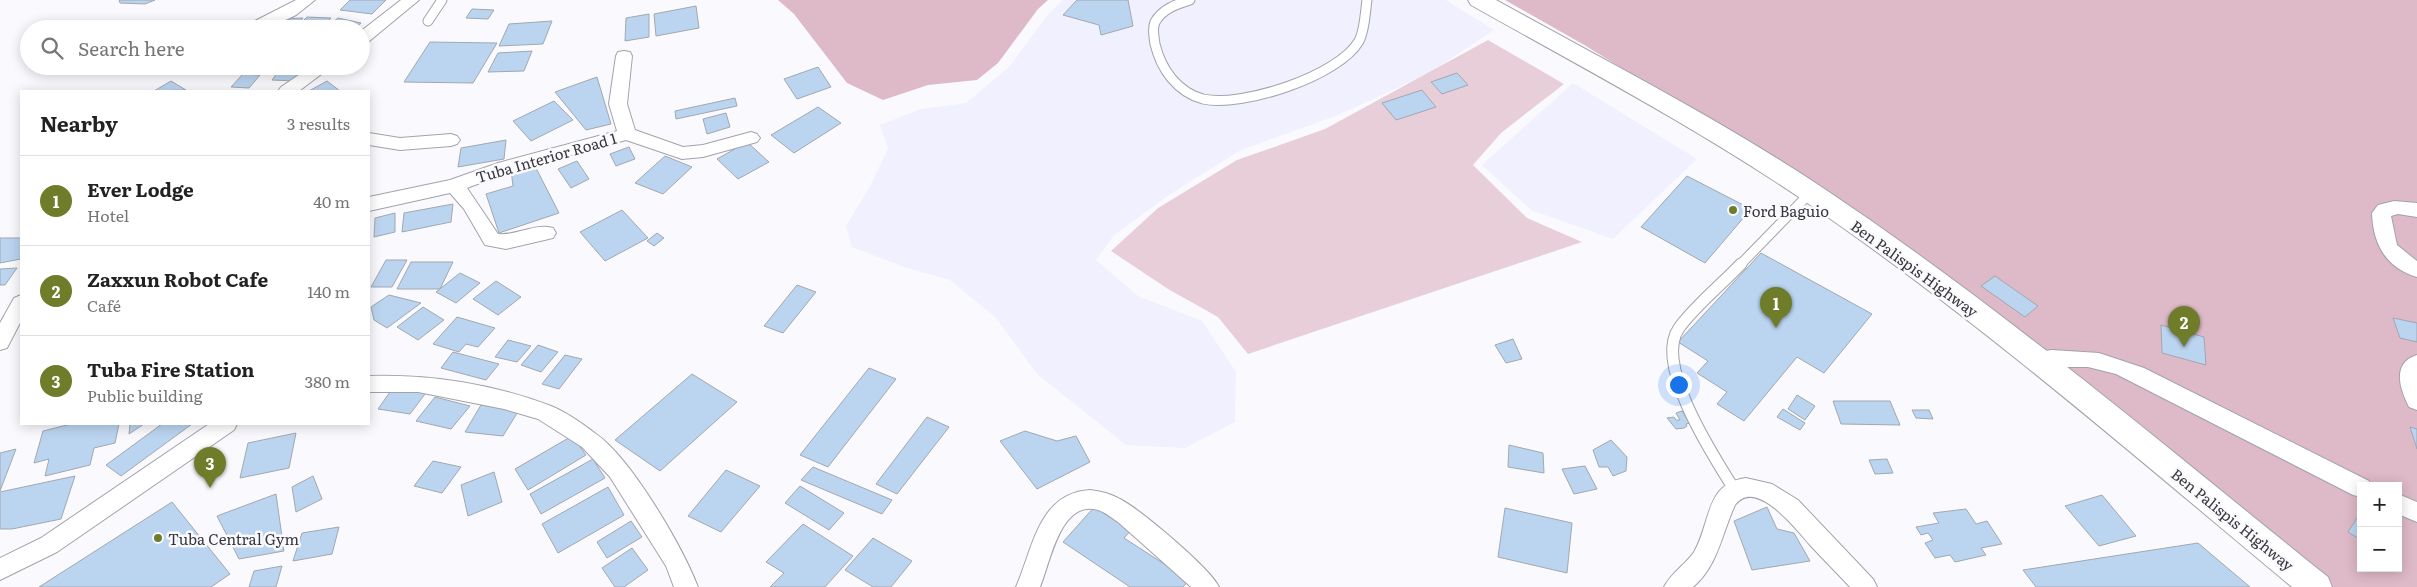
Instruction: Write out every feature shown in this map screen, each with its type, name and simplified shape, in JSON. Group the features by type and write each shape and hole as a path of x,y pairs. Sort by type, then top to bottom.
{"main road":[{"name":"Ben Palispis Highway","path":"1479,0 1680,113 1811,192 1920,268 2036,359 2316,587"}],"street":[{"path":"273,20 290,12 307,0"},
{"path":"370,32 411,0"},
{"path":"624,56 618,104 627,134"},
{"path":"288,90 311,75"},
{"name":"Tuba Interior Road 1","path":"370,204 453,186 504,167 627,134 682,152 704,151 751,138"},
{"path":"370,139 400,144 451,140"},
{"path":"453,186 470,202 484,230 492,240 506,242 546,233"},
{"path":"2417,210 2402,208 2386,209 2382,213 2382,231 2386,246 2395,257 2417,270"},
{"path":"0,342 20,305"},
{"path":"2036,359 2070,356 2097,359 2114,364 2357,486"},
{"path":"2417,362 2412,366 2412,389 2417,401"},
{"path":"370,384 418,384 504,400 545,413 590,441 618,470 676,561 686,587"},
{"path":"0,569 49,544 225,425"},
{"path":"1676,587 1692,574 1705,556 1726,498 1734,489 1761,489 1787,505 1865,587"},
{"path":"1028,587 1053,523 1062,510 1075,502 1086,499 1100,501 1113,506 1160,544 1207,587"},
{"path":"2402,506 2417,512"}],"lane":[{"path":"428,21 442,0"},
{"path":"1190,0 1162,13 1154,23 1153,36 1157,59 1169,77 1185,91 1204,99 1225,101 1247,98 1282,87 1311,76 1339,60 1350,52 1358,41 1367,0"},
{"path":"1734,489 1689,411 1678,381 1672,348 1673,338 1678,329 1811,192"}],"shaded area":[{"path":"778,0 1048,0 1038,9 998,63 977,80 928,85 883,100 847,83 794,14"},
{"path":"1063,0 1446,0 1494,30 1428,74 1338,115 1241,150 1172,193 1114,235 1096,260 1138,296 1202,321 1236,372 1235,422 1185,448 1126,445 1037,374 996,318 950,280 907,268 852,247 846,226 869,188 888,149 880,125 921,109 966,103 1010,66 1049,13"},
{"path":"1505,0 2417,0 2417,587 2330,587 1678,103 1586,46"},
{"path":"1488,40 1564,84 1501,133 1473,165 1527,218 1582,242 1248,354 1218,317 1168,289 1111,251 1158,208 1237,160 1325,129"},
{"path":"1573,83 1697,159 1613,239 1531,210 1482,165"}],"building":[{"path":"119,0 155,0 145,4 120,3"},
{"path":"350,0 386,0 372,14 340,10"},
{"path":"1077,0 1128,0 1133,26 1101,35 1099,25 1063,15"},
{"path":"696,6 699,28 656,36 654,14"},
{"path":"472,9 494,10 488,19 466,18"},
{"path":"649,14 649,37 625,41 626,18"},
{"path":"307,17 331,18 329,20 304,20"},
{"path":"303,18 301,20 282,19"},
{"path":"552,21 543,44 499,46 509,24"},
{"path":"430,42 497,43 473,83 404,82"},
{"path":"532,51 524,71 488,72 498,53"},
{"path":"818,67 831,87 797,99 784,79"},
{"path":"1457,73 1468,85 1442,94 1431,82"},
{"path":"242,75 260,75 249,88 231,87"},
{"path":"276,75 298,75 294,81 272,80"},
{"path":"597,77 611,124 586,130 555,92"},
{"path":"171,81 186,90 156,90"},
{"path":"327,81 339,90 311,90"},
{"path":"1422,90 1436,107 1396,120 1382,103"},
{"path":"735,98 737,106 676,119 675,111"},
{"path":"554,101 573,120 531,141 513,121"},
{"path":"818,107 841,123 794,153 771,135"},
{"path":"726,113 730,127 707,134 703,119"},
{"path":"506,140 504,159 458,167 461,148"},
{"path":"747,142 769,162 738,179 717,159"},
{"path":"629,147 635,159 616,166 610,154"},
{"path":"665,156 692,167 663,194 635,183"},
{"path":"577,161 589,179 571,188 558,169"},
{"path":"534,164 559,213 499,233 486,194 513,186 511,170"},
{"path":"1687,176 1751,209 1705,263 1641,227"},
{"path":"453,204 451,222 402,232 404,213"},
{"path":"622,210 648,238 605,261 580,232"},
{"path":"395,213 395,232 374,237 375,218"},
{"path":"657,233 664,238 654,246 647,241"},
{"path":"0,238 20,238 20,259 0,263"},
{"path":"1761,253 1872,314 1824,373 1797,357 1744,421 1717,404 1727,392 1697,373 1708,361 1678,342"},
{"path":"386,260 407,260 392,287 371,287"},
{"path":"411,262 453,262 440,289 397,289"},
{"path":"17,268 5,285 0,285 0,269"},
{"path":"460,273 480,283 456,303 436,292"},
{"path":"1995,276 2038,306 2025,317 1981,286"},
{"path":"496,281 521,297 498,315 473,299"},
{"path":"797,285 816,292 783,333 764,326"},
{"path":"389,295 421,303 387,328 374,320 371,307"},
{"path":"423,307 444,320 418,340 397,327"},
{"path":"457,317 495,328 478,347 466,344 459,352 433,344"},
{"path":"2393,318 2417,323 2417,342 2400,338"},
{"path":"2161,325 2204,337 2206,365 2162,353"},
{"path":"1513,339 1522,359 1506,363 1495,345"},
{"path":"508,340 531,346 517,362 495,357"},
{"path":"538,345 558,352 541,372 521,365"},
{"path":"453,352 499,364 486,380 441,368"},
{"path":"565,355 582,359 559,389 542,384"},
{"path":"869,368 896,379 828,467 800,455"},
{"path":"692,374 737,402 660,471 615,440"},
{"path":"395,385 428,390 410,414 378,409"},
{"path":"1797,395 1815,406 1805,420 1788,409"},
{"path":"435,397 470,406 451,429 416,421"},
{"path":"1833,401 1890,401 1900,425 1841,424"},
{"path":"481,405 519,410 503,436 465,432"},
{"path":"1783,409 1805,423 1800,430 1777,417"},
{"path":"1912,410 1929,410 1933,419 1916,418"},
{"path":"1682,411 1690,423 1686,424 1687,426 1684,428 1676,429 1667,418 1674,417 1676,420 1680,420 1676,413"},
{"path":"927,417 949,427 897,494 876,484"},
{"path":"67,425 119,425 115,443 94,448 90,465 45,476 49,459 34,463 43,431"},
{"path":"130,425 142,425 129,434"},
{"path":"161,425 191,425 121,476 106,465"},
{"path":"2410,427 2417,429 2417,449"},
{"path":"1025,431 1057,441 1076,436 1090,462 1037,489 1000,441"},
{"path":"296,433 289,468 240,478 248,443"},
{"path":"572,436 586,455 528,490 515,469"},
{"path":"1611,440 1627,457 1626,471 1613,476 1608,467 1599,467 1593,450"},
{"path":"1509,445 1543,453 1544,473 1508,467"},
{"path":"16,449 0,491 0,453"},
{"path":"593,459 605,478 541,514 530,494"},
{"path":"1887,459 1893,473 1875,474 1869,460"},
{"path":"433,461 461,467 442,493 414,486"},
{"path":"1585,466 1597,489 1574,494 1562,469"},
{"path":"813,467 892,500 882,514 801,480"},
{"path":"726,470 760,486 721,532 688,516"},
{"path":"494,472 502,502 468,516 461,485"},
{"path":"75,476 61,519 12,529 0,529 0,492"},
{"path":"313,476 322,499 296,512 292,487"},
{"path":"800,486 844,513 829,530 785,503"},
{"path":"608,487 624,515 558,553 542,524"},
{"path":"276,494 284,551 239,559 217,516"},
{"path":"2102,495 2136,536 2099,546 2065,506"},
{"name":"Tuba Central Gym","path":"172,502 230,574 211,587 39,587"},
{"path":"1096,505 1132,529 1124,538 1189,580 1183,587 1130,587 1063,542"},
{"path":"1767,507 1777,529 1794,533 1810,561 1752,570 1734,521"},
{"path":"1505,508 1572,523 1567,573 1498,557"},
{"path":"1966,509 1976,524 1987,521 2002,544 1981,548 1986,555 1955,562 1950,555 1935,558 1925,543 1933,540 1928,533 1921,535 1916,527 1939,523 1933,513"},
{"path":"2357,518 2357,538 2348,532"},
{"path":"631,521 642,537 607,558 597,542"},
{"path":"803,524 853,556 825,587 770,587 784,573 766,562"},
{"path":"339,527 332,554 293,561 302,533"},
{"path":"873,538 912,561 891,587 873,587 845,570"},
{"path":"2198,543 2250,587 2036,587 2023,570"},
{"path":"632,548 648,570 624,587 615,587 602,568"},
{"path":"282,566 276,587 249,587 254,571"}],"place":[{"name":"Ford Baguio","path":"1733,210"},
{"name":"Ever Lodge","path":"1776,328"},
{"name":"Zaxxun Robot Cafe","path":"2184,347"},
{"name":"Tuba Fire Station","path":"210,488"},
{"name":"Tuba Central Gym","path":"158,538"}]}
